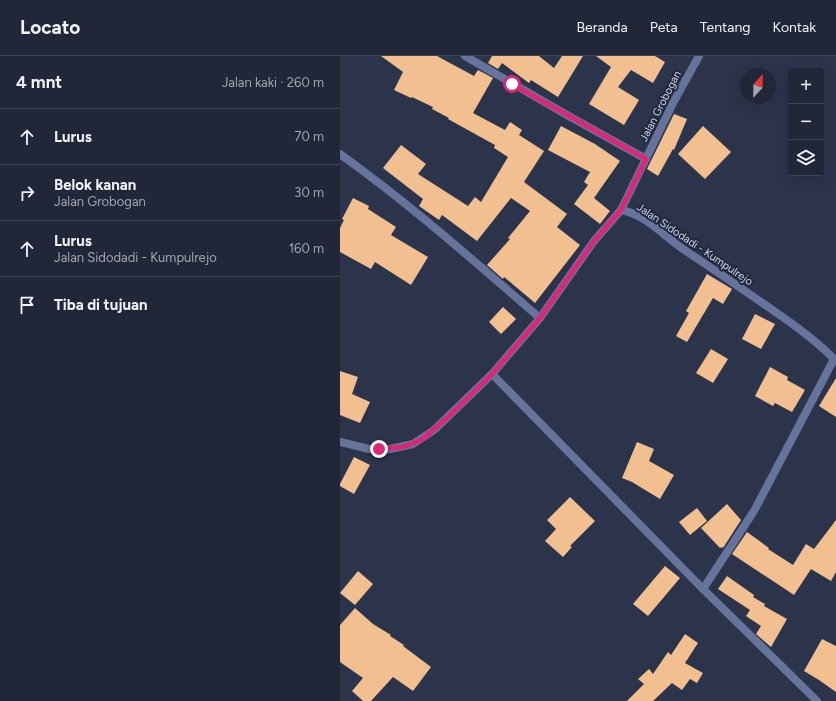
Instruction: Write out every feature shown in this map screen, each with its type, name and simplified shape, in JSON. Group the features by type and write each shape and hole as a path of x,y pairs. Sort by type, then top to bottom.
{"street":[{"path":"465,56 646,159"},
{"name":"Jalan Grobogan","path":"621,210 673,103 699,56"},
{"path":"340,154 364,171 454,244 540,318"},
{"name":"Jalan Sidodadi - Kumpulrejo","path":"340,442 359,447 379,449 403,447 421,440 438,427 492,374 540,318 586,252 621,210 637,215 766,305 811,338 835,360"},
{"path":"702,589 754,511 835,360"},
{"path":"492,374 702,589 817,701"}],"building":[{"path":"381,56 437,56 474,76 478,70 493,78 473,113 505,130 510,122 522,130 519,135 544,151 524,182 567,214 557,227 580,245 535,303 487,265 510,239 508,238 530,211 511,198 477,241 442,215 439,220 419,206 423,199 383,168 401,145 426,164 418,174 468,206 475,197 481,202 508,157 494,148 495,145 448,119 449,118 432,109 433,107 394,90 403,72"},
{"path":"492,56 539,56 554,68 562,56 583,56 558,97 531,80 529,83 502,63 498,69 488,63"},
{"path":"596,56 655,56 665,62 653,83 631,70 618,87 639,100 624,125 589,104 611,67"},
{"path":"674,114 687,119 674,150 673,149 658,176 647,169"},
{"path":"561,126 595,144 620,161 594,198 610,211 600,224 574,204 588,185 584,182 590,172 548,150"},
{"path":"703,126 731,152 705,179 678,154"},
{"path":"353,198 369,206 368,209 396,227 391,235 428,257 411,285 375,262 371,269 340,252 340,228 344,220 342,219"},
{"path":"707,274 732,289 723,304 713,298 687,342 676,336 689,313 686,311"},
{"path":"503,307 516,319 501,334 489,322"},
{"path":"755,314 775,324 761,349 742,339"},
{"path":"711,349 728,359 713,383 696,373"},
{"path":"770,367 788,377 787,380 805,390 792,412 775,403 773,406 755,396"},
{"path":"340,371 358,377 352,394 370,402 360,423 340,415"},
{"path":"836,378 836,417 819,406"},
{"path":"637,442 654,449 649,461 674,475 660,499 632,482 622,478"},
{"path":"354,457 370,465 354,494 340,486 340,484"},
{"path":"570,497 595,521 570,546 572,547 563,557 545,541 556,529 547,520"},
{"path":"727,504 741,520 723,548 720,548 701,528"},
{"path":"697,508 707,521 690,535 679,522"},
{"path":"836,520 836,572 831,581 811,569 794,595 732,554 747,532 769,548 768,549 793,565 806,544 814,549"},
{"path":"665,566 680,578 648,616 633,604"},
{"path":"358,571 373,584 355,605 340,593"},
{"path":"727,576 754,595 753,597 765,604 764,606 787,619 771,647 756,634 761,626 746,616 750,610 718,589"},
{"path":"355,608 373,624 391,635 390,636 404,645 403,646 431,667 413,691 393,677 371,701 363,701 352,691 363,678 340,662 340,625"},
{"path":"685,634 698,643 685,663 703,673 697,683 690,679 682,690 672,683 653,701 627,701 644,684 638,679 649,669 653,674 668,652 671,655"},
{"path":"822,639 836,646 836,692 804,671"}],"route":[{"path":"379,449 403,447 421,440 446,419 492,374 540,318 594,241 621,210 646,159 512,84"}]}
